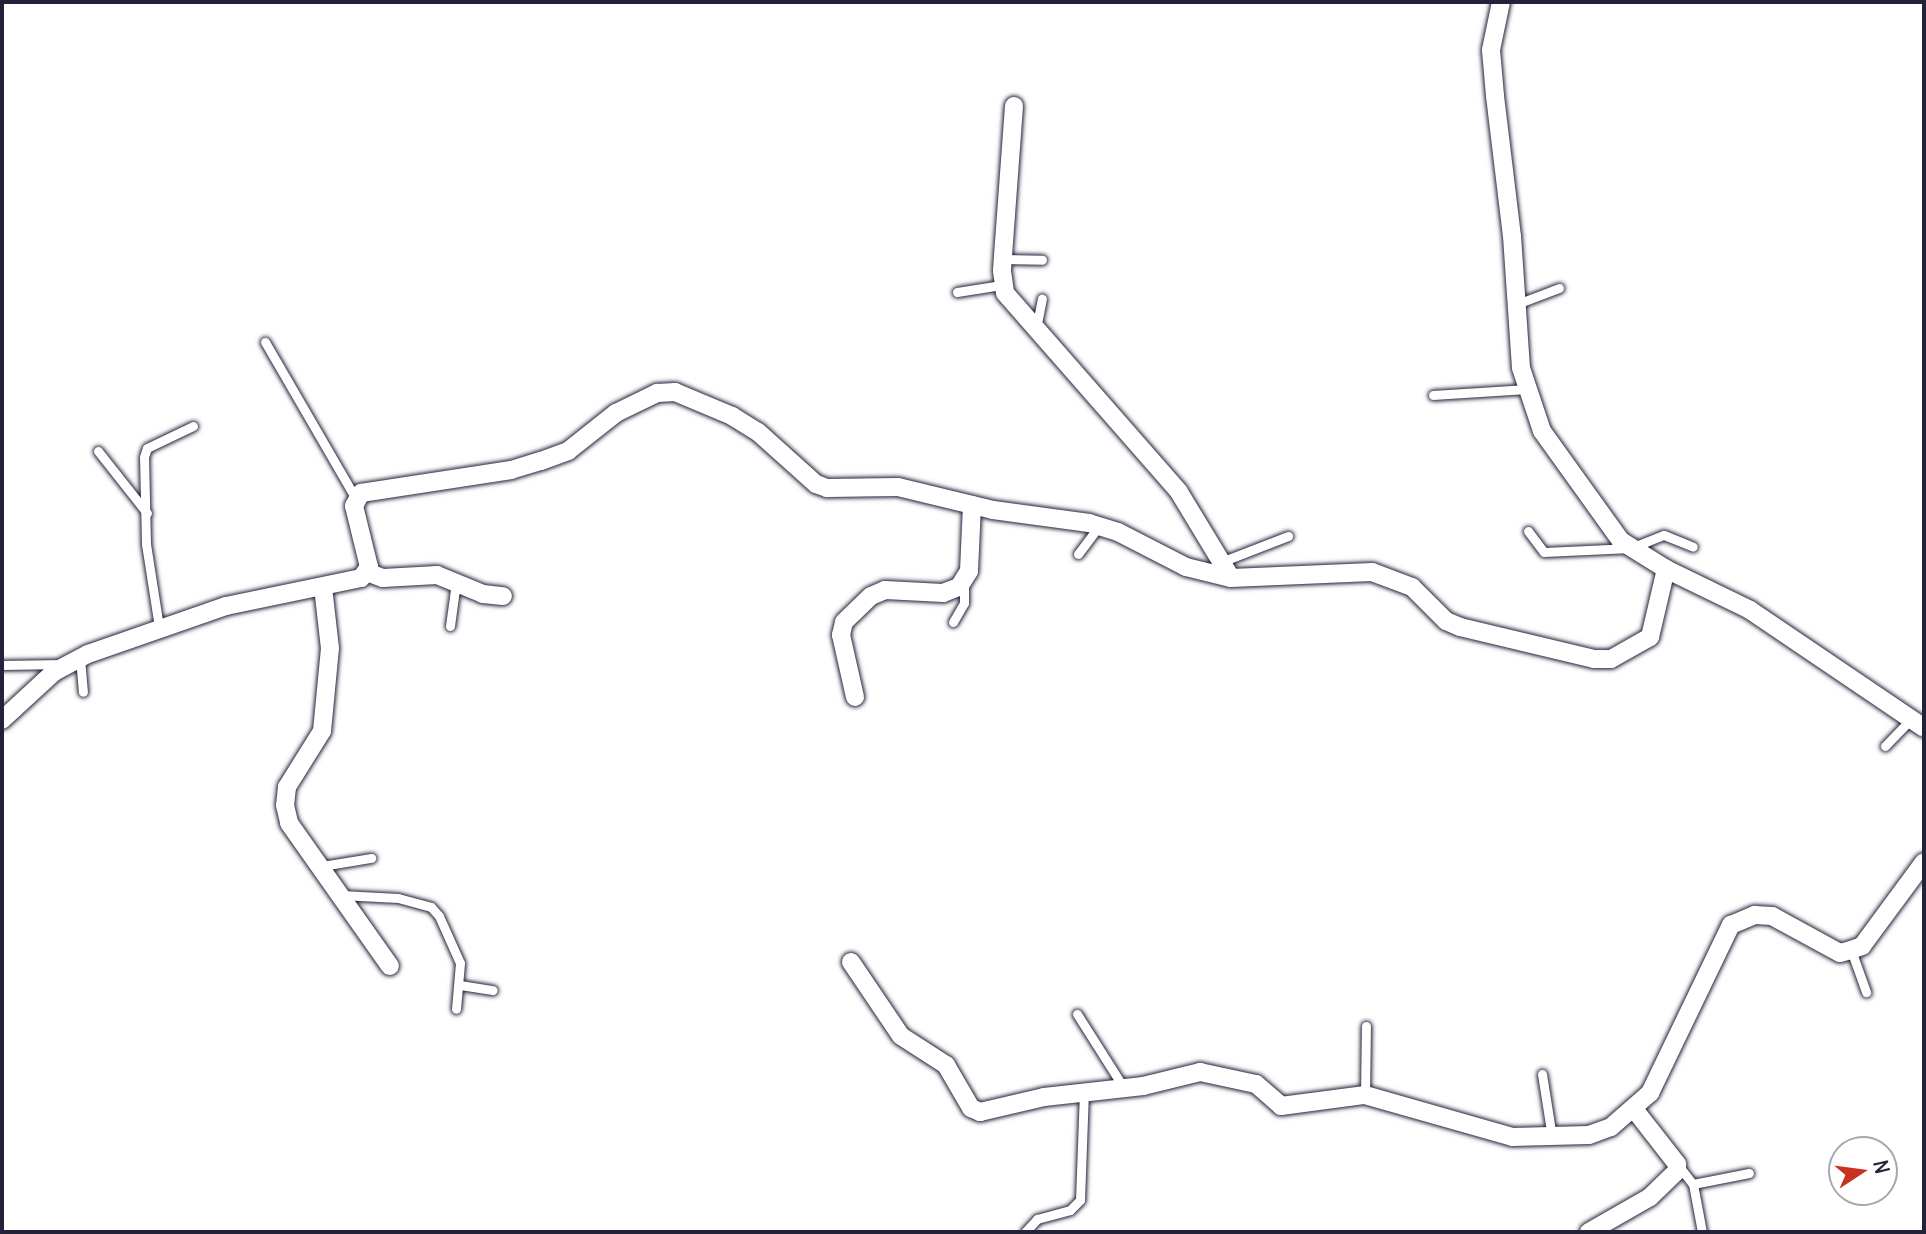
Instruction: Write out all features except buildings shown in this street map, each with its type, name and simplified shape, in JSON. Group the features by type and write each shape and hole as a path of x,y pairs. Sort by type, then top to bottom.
{"street":[{"path":"1501,2 1491,50 1527,389 1542,431 1604,521 1632,548 1666,569 1750,610 1918,723"},
{"path":"1014,106 1001,285 1035,331 1179,492 1231,578"},
{"path":"367,572 355,497 541,461 568,451 635,401 675,392 708,404 758,432 816,484 837,489 898,487 972,505 1099,526 1186,567 1231,578 1372,572 1412,587 1446,621 1460,627 1594,659 1611,659 1650,637 1666,569"},
{"path":"855,697 841,635 848,616 885,590 943,593 964,583 972,505"},
{"path":"367,572 383,579 419,574 456,581 483,594 503,596"},
{"path":"2,719 31,690 73,661 159,628 267,595 323,587 361,578 367,572"},
{"path":"323,587 330,648 323,724 316,746 287,788 285,805 289,823 390,966"},
{"path":"851,962 901,1036 946,1065 971,1108 980,1112 1084,1091 1124,1088 1200,1072 1256,1084 1281,1106 1365,1095 1512,1137 1589,1135 1611,1127 1650,1093 1674,1049 1713,956 1731,925 1755,915 1772,916 1840,953 1851,950 1861,946 1924,862"},
{"path":"1589,1232 1666,1185 1677,1171 1677,1164 1634,1109"}],"lane":[{"path":"1003,260 1041,260"},
{"path":"957,292 1001,285"},
{"path":"1517,304 1559,288"},
{"path":"1035,331 1042,299"},
{"path":"265,342 355,497"},
{"path":"1433,395 1527,389"},
{"path":"159,628 149,568 147,448 193,426"},
{"path":"98,451 147,513"},
{"path":"1078,554 1099,526"},
{"path":"1528,531 1544,552 1632,548 1664,535 1693,547"},
{"path":"1221,562 1288,536"},
{"path":"450,625 456,581"},
{"path":"953,622 964,603 964,583"},
{"path":"2,665 73,661 83,692"},
{"path":"1885,746 1918,723"},
{"path":"321,866 371,858"},
{"path":"341,895 398,898 430,907 439,916 460,962 456,1009"},
{"path":"1851,950 1866,992"},
{"path":"460,985 493,990"},
{"path":"1077,1014 1124,1088"},
{"path":"1365,1095 1366,1026"},
{"path":"1542,1074 1552,1138"},
{"path":"1025,1232 1037,1219 1070,1210 1080,1200 1084,1091"},
{"path":"1677,1164 1693,1184 1702,1232"},
{"path":"1693,1184 1749,1173"}]}
